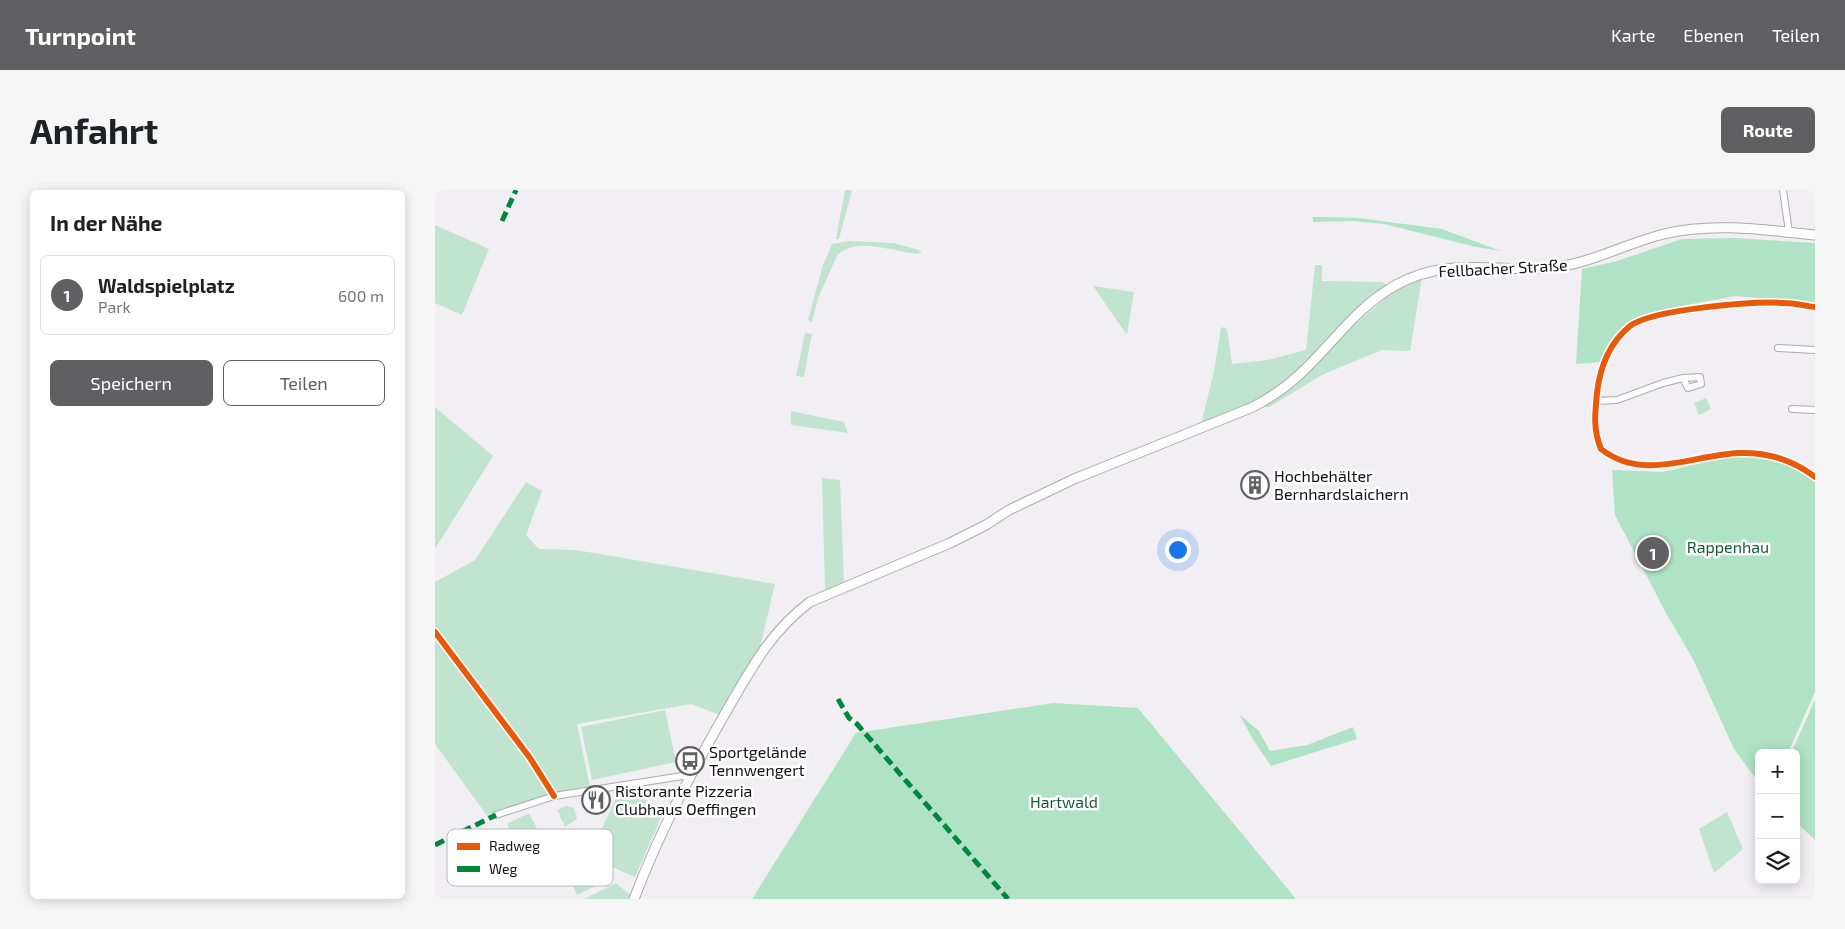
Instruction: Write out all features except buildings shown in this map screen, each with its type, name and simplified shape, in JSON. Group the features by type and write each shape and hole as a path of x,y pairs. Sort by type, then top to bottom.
{"main road":[{"name":"Fellbacher Straße","path":"634,899 689,775 765,647 786,621 811,602 986,526 1009,510 1074,479 1241,413 1277,393 1306,368 1369,303 1397,284 1426,272 1463,266 1532,268 1574,265 1661,234 1691,229 1745,229 1815,235"}],"street":[{"path":"1783,190 1789,232"},
{"path":"1815,307 1784,303 1723,306 1661,314 1631,325 1612,344 1599,377 1594,421 1601,449 1615,459 1638,466 1657,466 1737,453 1754,453 1795,463 1815,477"},
{"path":"1778,348 1815,350"},
{"path":"1596,401 1617,400 1663,383 1683,378"},
{"path":"1792,409 1815,410"},
{"path":"435,632 530,758 554,796"},
{"path":"496,815 554,796 689,775"}],"green space":[{"path":"845,190 852,190 839,239 836,239"},
{"path":"1313,217 1359,218 1442,229 1501,251 1476,247 1384,224 1353,221 1313,222"},
{"path":"435,225 489,249 462,315 435,303"},
{"path":"1733,238 1815,243 1815,303 1735,296 1676,307 1630,324 1611,341 1601,362 1576,364 1582,269 1617,261 1682,239"},
{"path":"850,241 894,243 922,251 918,254 865,246 845,250 837,256 818,298 812,322 808,320 823,265 832,244"},
{"path":"1315,265 1322,265 1322,281 1383,282 1387,286 1347,318 1305,366 1273,393 1201,425 1214,371 1221,327 1227,329 1232,364 1267,360 1306,350"},
{"path":"1422,278 1410,351 1383,350 1362,358 1322,375 1269,407 1265,407 1316,365 1335,342 1390,294"},
{"path":"1093,286 1134,292 1127,335"},
{"path":"805,333 812,334 804,377 796,376"},
{"path":"1706,398 1711,409 1699,415 1694,403"},
{"path":"435,407 493,456 435,549"},
{"path":"791,411 844,422 848,433 791,425"},
{"name":"Rappenhau","path":"1748,452 1805,468 1815,479 1815,692 1790,749 1755,749 1755,778 1734,749 1693,659 1666,613 1615,515 1612,470 1663,472"},
{"path":"822,478 840,480 844,583 825,591"},
{"path":"526,482 542,491 526,535 539,549 576,550 775,584 760,647 720,715 691,704 577,724 590,787 550,795 488,817 435,744 435,582 475,560"},
{"path":"1815,700 1815,840 1800,826 1800,749 1793,749"},
{"name":"Hartwald","path":"1053,703 1138,708 1296,899 752,899 856,733"},
{"path":"665,710 676,762 592,780 581,727"},
{"path":"1239,714 1259,731 1270,751 1307,745 1353,727 1357,739 1271,766"},
{"path":"620,789 665,809 635,877 613,867 613,829 602,829"},
{"path":"566,806 574,808 577,819 565,827 557,810"},
{"path":"1727,812 1743,849 1714,873 1699,829"},
{"path":"529,813 537,829 509,829 507,824"},
{"path":"616,883 630,895 629,899 584,899 613,886"},
{"path":"573,886 596,886 577,895"}],"marked path":[{"path":"502,221 516,190"},
{"path":"838,699 849,718 857,724 1008,899"},
{"path":"468,829 496,815"},
{"path":"435,845 447,839"}],"cycle path":[{"path":"1815,307 1793,303 1751,303 1705,307 1660,315 1642,320 1630,326 1616,340 1603,365 1597,393 1595,421 1601,449 1617,459 1634,464 1668,464 1721,455 1750,453 1780,458 1798,466 1815,477"},
{"path":"435,632 530,758 554,796"}],"place":[{"name":"Hochbehälter Bernhardslaichern","path":"1255,485"},
{"name":"Waldspielplatz","path":"1653,553"},
{"name":"Sportgelände Tennwengert","path":"690,761"},
{"name":"Ristorante Pizzeria Clubhaus Oeffingen","path":"596,800"}]}
